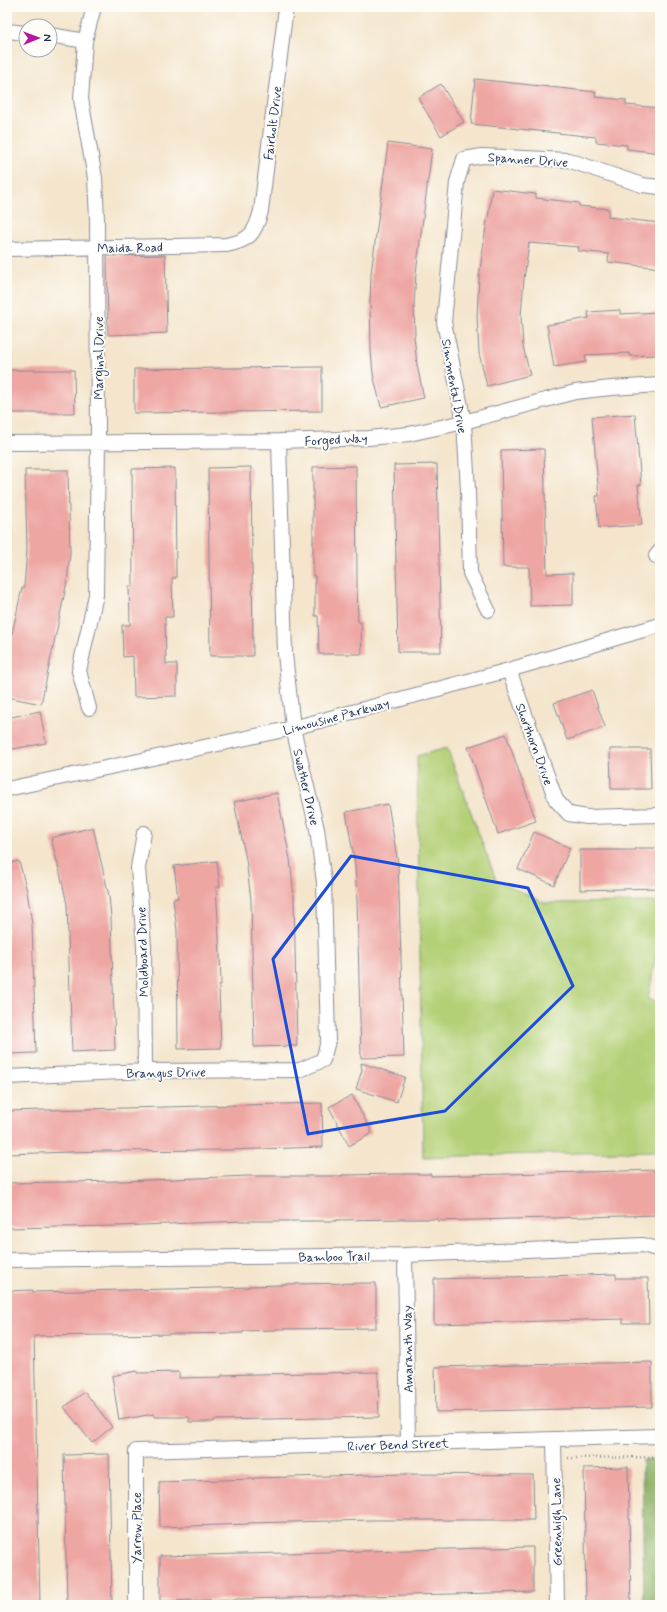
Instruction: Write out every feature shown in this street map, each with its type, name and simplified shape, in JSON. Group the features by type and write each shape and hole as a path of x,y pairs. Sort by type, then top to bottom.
{"street":[{"name":"Marginal Drive","path":"89,708 79,671 96,595 98,442 97,247 95,178 81,99 85,41 94,7"},
{"name":"Fairholt Drive","path":"250,236 258,226 261,211 286,7"},
{"path":"7,31 18,32"},
{"path":"58,36 85,41"},
{"name":"Spanner Drive","path":"464,159 482,156 568,160 642,185 660,187"},
{"name":"Simmental Drive","path":"464,159 457,182 444,322 464,422 468,490 470,573 488,610"},
{"name":"Maida Road","path":"7,248 226,245 240,242 250,236"},
{"name":"Forged Way","path":"7,443 279,441 369,438 409,434 464,422 575,392 660,385"},
{"name":"Swather Drive","path":"279,441 285,654 293,728 316,829 324,882 328,1041 323,1060"},
{"name":"Limousine Parkway","path":"7,789 293,728 509,670 660,625"},
{"name":"Shorthorn Drive","path":"509,670 556,800 569,814 587,817 660,815"},
{"name":"Moldboard Drive","path":"144,833 138,868 144,946 145,1071"},
{"name":"Brangus Drive","path":"7,1077 145,1071 300,1070 323,1060"},
{"name":"Bamboo Trail","path":"7,1260 405,1255 643,1245 660,1250"},
{"name":"Amaranth Way","path":"405,1255 408,1443"},
{"name":"River Bend Street","path":"136,1451 660,1436"},
{"name":"Greenhigh Lane","path":"554,1439 557,1605"},
{"name":"Yarrow Place","path":"136,1451 136,1605"}],"highlighted area":[{"path":"351,856 528,888 573,986 445,1111 308,1134 273,959"}],"green space":[{"path":"447,748 496,880 545,903 660,902 660,933 648,999 660,1002 660,1151 423,1157 417,756"},
{"path":"642,1460 660,1460 660,1605 644,1605"}],"building":[{"path":"475,79 596,92 595,97 626,100 626,105 660,108 660,153 627,149 627,145 596,142 596,137 471,124"},
{"path":"441,84 464,122 441,136 418,98"},
{"path":"388,143 432,149 416,273 414,304 414,336 417,365 424,398 381,407 373,374 370,301 371,274"},
{"path":"492,189 536,194 536,198 579,203 579,206 609,209 608,217 660,223 660,268 608,262 609,254 578,251 579,247 529,243 521,315 523,346 530,375 487,386 479,353 477,316 479,278"},
{"path":"165,255 167,333 108,335 107,256"},
{"path":"620,310 620,314 659,312 660,355 630,356 629,353 585,355 586,362 554,367 547,325 589,318 588,312"},
{"path":"322,367 322,411 134,413 134,369"},
{"path":"7,370 74,370 75,413 7,413"},
{"path":"635,414 641,485 638,485 642,525 599,528 596,496 599,496 592,417"},
{"path":"544,449 547,574 573,573 573,605 530,606 529,567 503,567 501,450"},
{"path":"437,464 441,652 398,652 394,465"},
{"path":"356,466 358,622 361,622 362,654 319,654 318,616 315,616 315,576 313,576 313,467"},
{"path":"251,467 253,656 210,656 208,468"},
{"path":"175,468 176,578 172,578 173,617 165,617 166,664 177,664 177,696 134,697 133,656 123,657 122,625 130,625 129,586 133,586 132,469"},
{"path":"25,470 68,470 70,553 67,582 41,704 7,697 7,657 22,588 24,588 27,549"},
{"path":"592,690 605,727 567,740 554,703"},
{"path":"40,711 46,743 7,750 7,718"},
{"path":"506,734 536,821 498,834 468,747"},
{"path":"610,749 650,749 651,789 611,789"},
{"path":"277,793 290,859 294,897 297,1046 254,1047 251,900 246,859 234,802"},
{"path":"388,804 398,863 404,1057 361,1058 355,865 346,812"},
{"path":"93,827 109,896 115,1050 72,1052 67,904 51,838"},
{"path":"534,832 570,848 554,885 518,869"},
{"path":"635,848 660,848 660,888 580,890 580,850 635,850"},
{"path":"19,861 27,891 32,924 36,1053 7,1054 7,864"},
{"path":"217,861 220,887 216,887 221,985 219,985 221,1048 178,1049 177,930 173,899 178,898 174,866"},
{"path":"361,1063 405,1077 397,1102 356,1089 362,1070"},
{"path":"352,1095 372,1133 349,1146 329,1107"},
{"path":"322,1103 323,1147 7,1154 7,1111"},
{"path":"660,1170 660,1215 438,1221 438,1219 405,1219 243,1221 117,1226 7,1228 7,1183 123,1181 248,1176 431,1174 431,1176"},
{"path":"616,1274 616,1278 648,1278 649,1323 623,1323 623,1319 434,1324 434,1279"},
{"path":"376,1283 376,1328 276,1329 243,1331 243,1333 34,1336 40,1605 7,1605 7,1291 33,1290 33,1292 249,1287 282,1284"},
{"path":"652,1362 652,1407 436,1412 435,1367"},
{"path":"137,1371 137,1373 179,1372 179,1378 222,1377 222,1375 254,1374 378,1372 379,1417 214,1420 214,1422 189,1422 189,1417 154,1417 154,1414 119,1420 112,1376"},
{"path":"85,1392 112,1427 92,1443 64,1407"},
{"path":"109,1454 112,1605 67,1605 64,1455"},
{"path":"628,1467 631,1605 586,1605 584,1468"},
{"path":"404,1474 533,1475 534,1520 374,1520 160,1527 159,1482"},
{"path":"533,1547 533,1592 160,1601 160,1556"}]}
